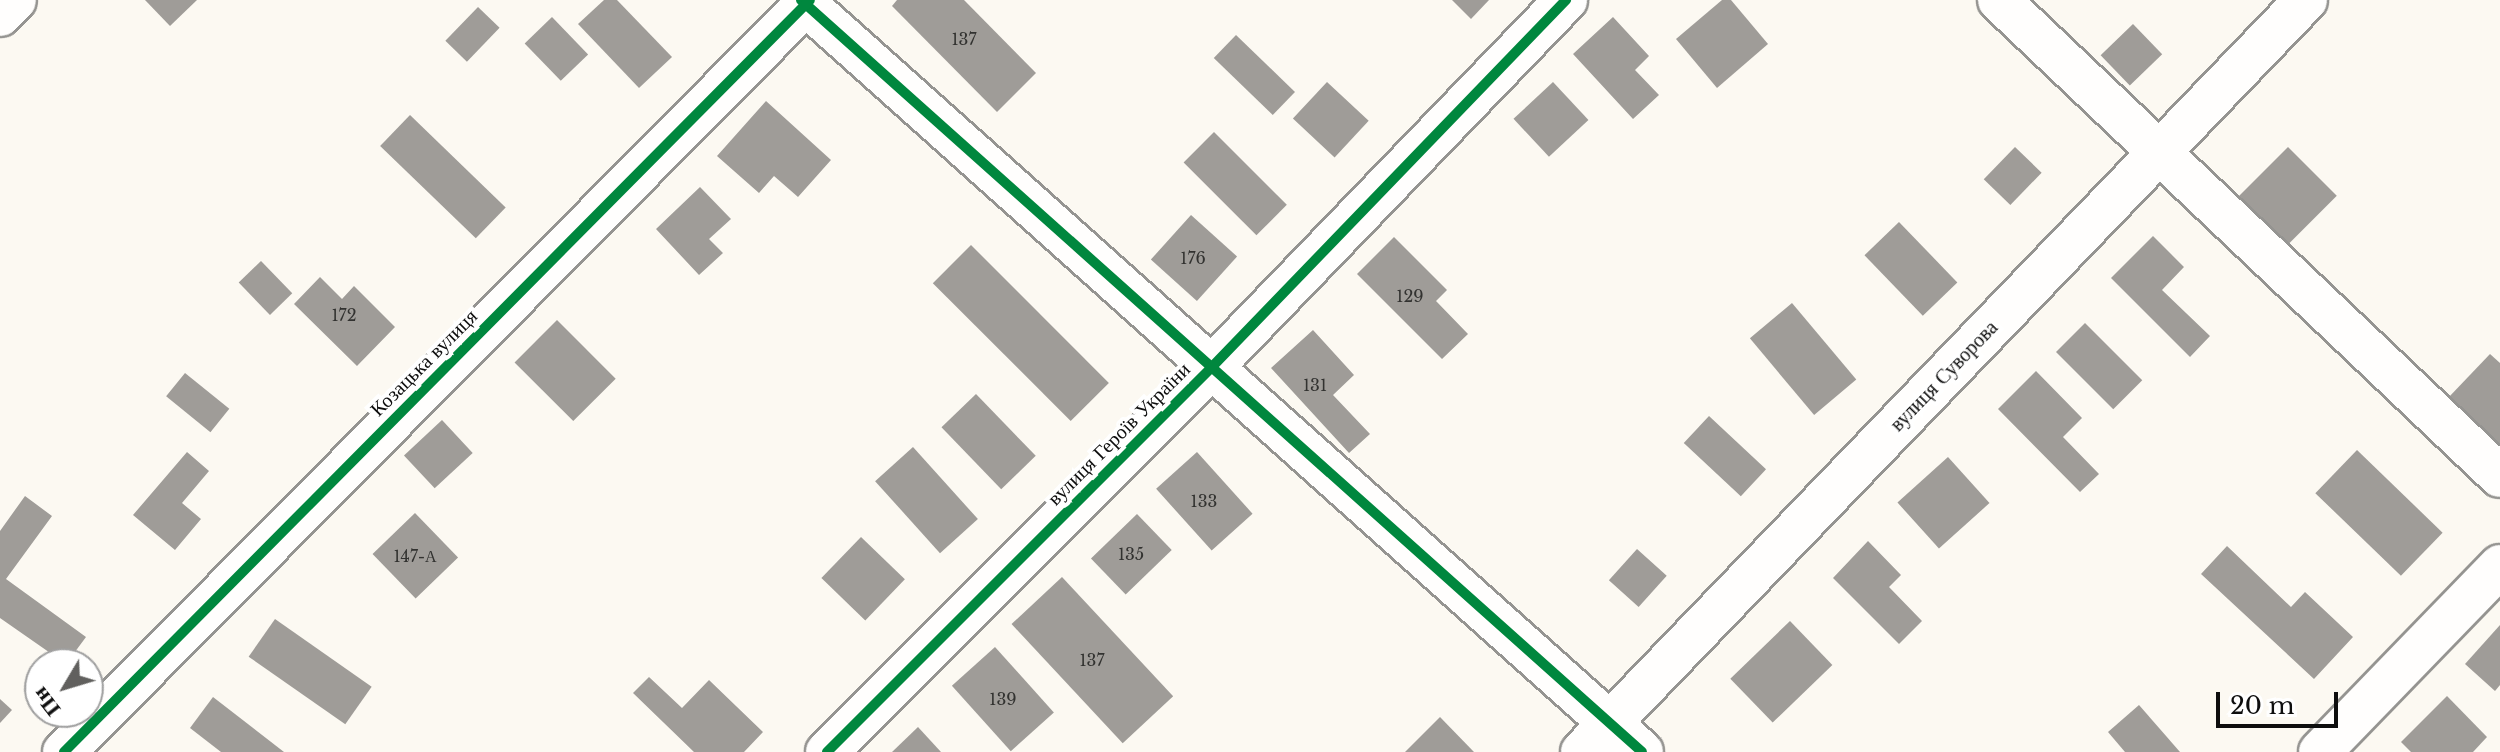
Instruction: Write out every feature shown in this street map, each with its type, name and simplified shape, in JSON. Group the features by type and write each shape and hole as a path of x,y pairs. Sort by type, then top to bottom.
{"street":[{"path":"0,15 15,0"},
{"name":"вулиця Героїв України","path":"827,752 1210,369 1566,0"},
{"path":"1999,0 2500,476"},
{"name":"вулиця Суворова","path":"1596,737 2306,0"},
{"path":"805,1 1210,369 1596,737 1642,752"},
{"name":"Козацька вулиця","path":"64,752 805,1"},
{"path":"2320,752 2500,566"}],"building":[{"path":"145,0 197,0 170,26"},
{"path":"604,0 617,0 672,57 639,88 578,24"},
{"path":"897,0 964,0 1036,73 997,112 892,6"},
{"path":"1452,0 1489,0 1471,19"},
{"path":"1722,0 1731,0 1768,44 1717,88 1676,39"},
{"path":"478,7 500,28 467,62 445,41"},
{"path":"552,17 588,54 561,81 525,43"},
{"path":"1613,17 1649,56 1635,70 1659,95 1633,119 1573,54"},
{"path":"2133,24 2162,54 2130,85 2101,55"},
{"path":"1236,35 1295,92 1273,115 1214,58"},
{"path":"1327,82 1369,121 1335,157 1293,119"},
{"path":"1553,82 1588,120 1549,157 1514,119"},
{"path":"766,101 831,160 798,197 774,176 759,193 717,156"},
{"path":"410,115 506,207 476,238 380,146"},
{"path":"1214,132 1287,205 1256,235 1184,162"},
{"path":"2015,147 2042,173 2010,205 1984,179"},
{"path":"2288,147 2337,196 2287,245 2239,196"},
{"path":"700,187 731,219 709,239 723,253 699,275 656,229"},
{"path":"1191,215 1237,256 1197,301 1151,260"},
{"path":"1899,222 1957,282 1923,316 1864,255"},
{"path":"2153,236 2184,267 2162,290 2210,336 2190,357 2111,278"},
{"path":"1394,237 1447,290 1436,301 1468,334 1442,359 1357,274"},
{"path":"971,245 1109,383 1071,421 933,283"},
{"path":"261,261 292,293 270,315 239,283"},
{"path":"320,277 342,299 354,286 395,327 357,366 294,304"},
{"path":"1792,303 1856,380 1814,415 1750,338"},
{"path":"557,320 616,379 573,421 515,362"},
{"path":"2085,323 2142,380 2113,409 2056,352"},
{"path":"1313,330 1354,375 1333,395 1370,434 1349,453 1271,368"},
{"path":"2490,354 2500,363 2500,447 2448,398"},
{"path":"2036,371 2082,418 2063,437 2099,474 2080,492 1998,409"},
{"path":"185,373 229,409 210,432 166,396"},
{"path":"976,394 1036,456 1001,489 941,427"},
{"path":"1709,416 1766,469 1741,496 1684,443"},
{"path":"442,420 473,453 435,488 404,455"},
{"path":"913,447 978,519 940,553 875,481"},
{"path":"2357,450 2443,533 2401,576 2315,493"},
{"path":"187,452 209,471 182,503 201,519 175,550 133,515"},
{"path":"1197,452 1253,514 1212,550 1156,489"},
{"path":"1948,457 1989,503 1939,549 1897,503"},
{"path":"25,496 52,516 6,579 86,637 78,648 43,648 0,618 0,531"},
{"path":"415,513 458,558 416,599 373,554"},
{"path":"1137,514 1172,550 1126,594 1091,558"},
{"path":"861,537 905,579 865,620 821,578"},
{"path":"1868,541 1901,575 1889,587 1922,621 1899,644 1833,578"},
{"path":"2227,546 2291,607 2305,592 2353,637 2314,679 2201,574"},
{"path":"1637,549 1667,576 1639,607 1609,580"},
{"path":"1062,577 1173,696 1123,743 1012,624"},
{"path":"275,619 372,687 345,724 249,657"},
{"path":"1790,621 1832,665 1773,723 1730,679"},
{"path":"2500,625 2500,685 2495,691 2465,664"},
{"path":"995,647 1054,712 1011,751 952,686"},
{"path":"649,677 682,708 709,680 763,732 744,752 694,752 633,693"},
{"path":"2447,696 2487,737 2473,752 2411,752 2401,742"},
{"path":"213,697 284,752 221,752 190,728"},
{"path":"0,699 12,710 0,723"},
{"path":"2139,705 2180,752 2125,752 2108,732"},
{"path":"1440,717 1474,752 1405,752"},
{"path":"918,727 941,752 892,752"}],"cycle path":[{"path":"801,0 1642,752"},
{"path":"64,752 810,0"},
{"path":"827,752 1210,369 1566,0"}]}
